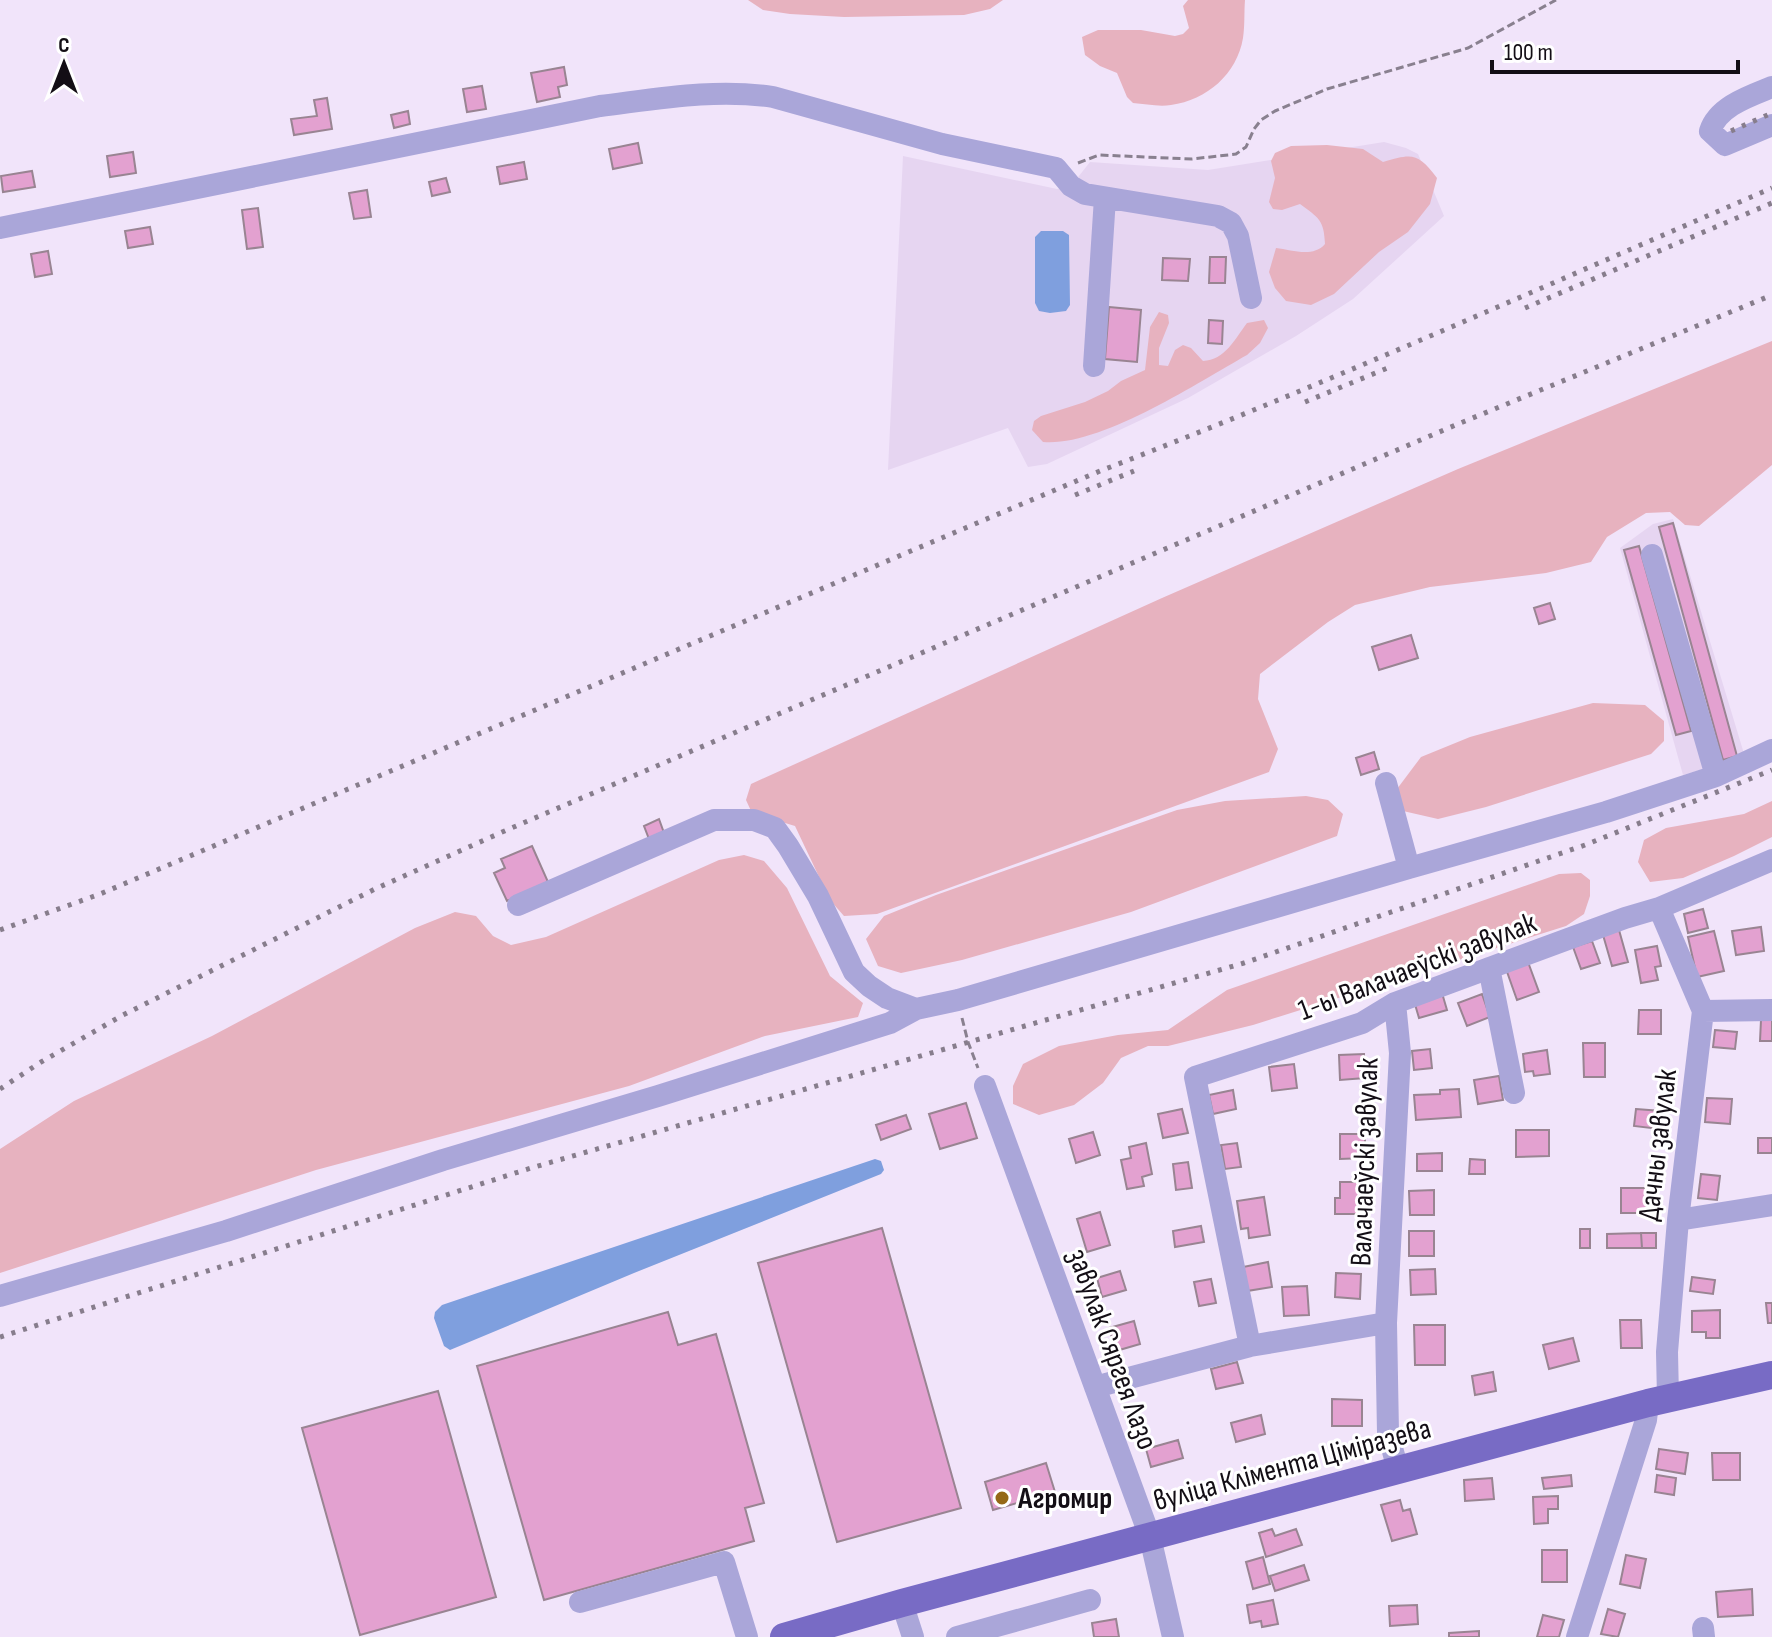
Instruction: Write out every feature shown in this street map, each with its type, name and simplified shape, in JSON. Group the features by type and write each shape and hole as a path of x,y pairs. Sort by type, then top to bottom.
{"main road":[{"name":"вуліца Клімента Ціміразева","path":"784,1637 1658,1400 1772,1375"}],"street":[{"path":"1772,87 1739,100 1713,121 1710,131 1725,145 1772,125"},
{"path":"0,228 600,106 730,93 773,97 942,144 1056,168 1071,186 1085,194 1218,216 1231,223 1238,236 1251,298"},
{"path":"1094,366 1105,198"},
{"path":"1652,555 1716,776"},
{"path":"0,1296 226,1231 443,1160 658,1096 890,1023 916,1009 958,1000 1606,812 1716,776 1772,750"},
{"path":"1386,783 1409,868"},
{"path":"518,905 714,820 754,820 775,828 788,846 818,896 854,972 887,998 916,1009"},
{"name":"1-ы Валачаеўскі завулак","path":"1250,1346 1195,1077 1362,1023 1395,1003 1659,908 1772,860"},
{"name":"Дачны завулак","path":"1577,1637 1646,1420 1658,1400 1667,1352 1678,1220 1703,1011 1659,908"},
{"path":"1489,968 1514,1093"},
{"name":"Валачаеўскі завулак","path":"1395,1003 1400,1053 1386,1323 1388,1433 1398,1470"},
{"path":"1703,1011 1772,1010"},
{"name":"завулак Сяргея Лазо","path":"985,1086 1150,1537 1173,1637"},
{"path":"1678,1220 1772,1205"},
{"path":"1095,1387 1250,1346 1386,1323"},
{"path":"580,1602 724,1562 747,1637"},
{"path":"957,1637 1090,1600"},
{"path":"902,1603 913,1637"}],"path":[{"path":"1056,168 1099,155 1192,159 1236,154 1246,147 1261,120 1275,111 1327,89 1468,48 1556,0"},
{"path":"958,1000 968,1042 985,1086"}],"shaded area":[{"path":"748,0 1003,0 990,9 964,15 844,17 763,10"},
{"path":"1188,0 1245,0 1240,51 1227,74 1197,97 1166,106 1133,103 1127,97 1117,73 1085,55 1082,37 1098,30 1183,34 1189,28 1183,6"},
{"path":"1384,142 1418,154 1444,216 1353,299 1296,336 1188,398 1047,464 1028,467 1008,428 888,470 903,156 1057,189 1071,186 1090,162 1208,170"},
{"path":"1327,145 1363,149 1383,162 1414,157 1437,178 1430,204 1408,232 1379,252 1334,294 1311,305 1286,301 1275,288 1269,272 1276,248 1315,251 1325,244 1319,220 1300,204 1282,210 1273,209 1269,202 1275,178 1271,161 1275,153 1291,146"},
{"path":"1159,312 1168,315 1169,323 1159,348 1159,365 1168,366 1175,350 1183,345 1191,348 1203,361 1211,360 1229,348 1247,323 1264,320 1268,328 1260,343 1247,355 1148,411 1092,434 1066,441 1043,442 1032,430 1034,421 1041,416 1085,402 1145,370 1150,327"},
{"path":"1772,341 1772,465 1699,526 1685,525 1670,512 1646,513 1607,537 1591,562 1546,573 1430,587 1355,605 1260,674 1258,699 1278,749 1269,772 877,914 844,916 830,900 795,826 752,813 746,800 751,784 1162,598 1458,469"},
{"path":"1673,519 1745,757 1683,775 1620,548 1653,524"},
{"path":"1593,703 1645,705 1664,721 1664,741 1651,754 1486,807 1438,819 1403,811 1397,789 1421,757 1470,737"},
{"path":"1306,796 1328,800 1343,814 1337,836 1131,912 962,960 901,973 878,966 866,939 884,916 1177,810 1225,801"},
{"path":"1772,801 1772,837 1734,856 1683,878 1650,882 1638,862 1644,840 1666,828 1744,814"},
{"path":"744,855 764,861 787,888 830,976 863,1003 858,1017 765,1036 629,1086 316,1170 0,1273 0,1149 74,1101 212,1036 415,928 455,912 476,916 493,936 511,945 546,937 719,860"},
{"path":"1581,873 1590,880 1590,896 1584,914 1566,926 1253,1025 1168,1046 1148,1046 1121,1058 1103,1083 1074,1105 1039,1115 1013,1104 1013,1086 1023,1064 1059,1046 1168,1030 1227,990 1559,874"}],"water":[{"path":"1041,231 1063,231 1069,235 1070,305 1066,311 1039,311 1035,303 1035,237"},
{"path":"875,1159 881,1161 884,1170 881,1174 450,1350 444,1346 434,1318 442,1305"}],"building":[{"path":"564,67 567,85 558,87 560,97 537,102 531,73"},
{"path":"482,86 486,109 467,112 463,89"},
{"path":"327,98 332,129 294,135 291,119 317,116 314,100"},
{"path":"408,111 410,124 394,128 391,115"},
{"path":"638,143 642,163 613,169 609,149"},
{"path":"133,152 136,173 110,177 107,156"},
{"path":"524,162 527,179 500,184 497,167"},
{"path":"32,171 35,187 3,192 1,176"},
{"path":"446,178 450,192 432,196 429,182"},
{"path":"367,190 371,217 354,219 349,193"},
{"path":"258,208 263,247 247,249 242,210"},
{"path":"150,227 153,244 128,248 125,231"},
{"path":"48,251 52,274 35,277 31,254"},
{"path":"1210,257 1226,257 1225,283 1209,283"},
{"path":"1163,258 1190,259 1188,281 1162,280"},
{"path":"1109,307 1141,310 1137,362 1105,359"},
{"path":"1209,320 1223,321 1222,344 1208,343"},
{"path":"1673,523 1737,756 1723,760 1659,527"},
{"path":"1639,546 1691,731 1676,735 1624,550"},
{"path":"1550,603 1555,619 1539,624 1534,608"},
{"path":"1411,635 1418,658 1379,670 1372,647"},
{"path":"1374,752 1379,769 1361,775 1356,758"},
{"path":"659,819 664,833 649,839 644,826"},
{"path":"532,846 548,882 507,901 494,873 505,868 501,859"},
{"path":"1703,909 1708,928 1688,933 1684,914"},
{"path":"1761,927 1764,951 1736,955 1732,931"},
{"path":"1619,930 1628,962 1612,966 1603,935"},
{"path":"1714,931 1724,971 1697,977 1688,937"},
{"path":"1592,941 1600,963 1581,969 1573,947"},
{"path":"1657,946 1661,966 1655,967 1658,980 1641,983 1635,950"},
{"path":"1528,962 1539,992 1517,1000 1506,969"},
{"path":"1442,993 1447,1010 1419,1018 1414,1001"},
{"path":"1482,994 1490,1017 1467,1026 1458,1003"},
{"path":"1639,1010 1661,1010 1661,1034 1638,1034"},
{"path":"1761,1020 1772,1020 1772,1041 1760,1041"},
{"path":"1715,1030 1737,1032 1735,1049 1713,1047"},
{"path":"1583,1043 1605,1043 1605,1077 1584,1077"},
{"path":"1430,1049 1432,1068 1414,1070 1412,1051"},
{"path":"1547,1050 1550,1074 1534,1076 1533,1071 1525,1072 1523,1054"},
{"path":"1364,1054 1365,1078 1340,1080 1339,1055"},
{"path":"1294,1064 1297,1088 1272,1091 1269,1067"},
{"path":"1499,1076 1503,1100 1478,1104 1474,1080"},
{"path":"1459,1089 1461,1117 1416,1120 1414,1095 1440,1094 1440,1090"},
{"path":"1233,1090 1236,1109 1213,1114 1209,1095"},
{"path":"1707,1098 1732,1099 1730,1124 1705,1122"},
{"path":"966,1103 977,1138 940,1149 929,1114"},
{"path":"1182,1109 1188,1133 1163,1138 1158,1114"},
{"path":"1636,1109 1661,1111 1659,1129 1634,1126"},
{"path":"906,1115 911,1129 881,1140 876,1125"},
{"path":"1516,1130 1549,1130 1549,1156 1516,1157"},
{"path":"1093,1132 1100,1155 1076,1163 1069,1139"},
{"path":"1340,1134 1365,1134 1365,1158 1340,1159"},
{"path":"1758,1138 1772,1138 1772,1153 1758,1153"},
{"path":"1146,1143 1152,1174 1142,1177 1144,1186 1127,1189 1121,1160 1131,1158 1129,1147"},
{"path":"1237,1143 1241,1167 1225,1169 1221,1145"},
{"path":"1442,1153 1442,1171 1417,1171 1417,1154"},
{"path":"1470,1159 1485,1160 1485,1174 1469,1174"},
{"path":"1188,1162 1192,1188 1176,1190 1173,1164"},
{"path":"1701,1174 1720,1176 1717,1200 1698,1198"},
{"path":"1340,1182 1366,1182 1366,1190 1373,1190 1373,1206 1367,1206 1367,1214 1335,1214 1335,1198 1340,1198"},
{"path":"1621,1188 1646,1188 1647,1213 1621,1213"},
{"path":"1434,1190 1434,1215 1410,1215 1409,1191"},
{"path":"1264,1197 1270,1235 1249,1238 1248,1228 1241,1229 1237,1201"},
{"path":"1100,1212 1110,1245 1087,1252 1077,1219"},
{"path":"1201,1226 1204,1242 1175,1247 1173,1231"},
{"path":"882,1228 961,1508 837,1542 758,1263"},
{"path":"1580,1229 1590,1229 1590,1248 1580,1248"},
{"path":"1409,1231 1434,1231 1434,1256 1409,1256"},
{"path":"1641,1233 1656,1233 1656,1248 1642,1248"},
{"path":"1641,1233 1642,1248 1607,1248 1607,1234"},
{"path":"1268,1262 1272,1287 1247,1291 1243,1267"},
{"path":"1435,1269 1436,1294 1411,1295 1410,1270"},
{"path":"1120,1271 1126,1290 1102,1297 1097,1278"},
{"path":"1336,1273 1361,1274 1360,1299 1335,1297"},
{"path":"1692,1277 1715,1280 1713,1294 1690,1291"},
{"path":"1211,1279 1216,1303 1199,1306 1194,1282"},
{"path":"1307,1286 1309,1315 1284,1316 1282,1287"},
{"path":"1766,1303 1772,1303 1772,1323 1768,1323"},
{"path":"1720,1310 1720,1338 1706,1338 1706,1332 1692,1332 1692,1311"},
{"path":"668,1312 678,1345 716,1334 764,1503 745,1508 754,1541 544,1600 477,1366"},
{"path":"1620,1320 1641,1320 1642,1348 1621,1348"},
{"path":"1134,1321 1140,1344 1116,1351 1109,1328"},
{"path":"1414,1325 1445,1325 1445,1365 1415,1365"},
{"path":"1573,1338 1579,1361 1549,1369 1543,1345"},
{"path":"1237,1362 1243,1383 1216,1389 1211,1369"},
{"path":"1493,1372 1496,1391 1475,1395 1472,1376"},
{"path":"438,1391 496,1597 360,1635 302,1428"},
{"path":"1332,1399 1362,1400 1362,1426 1332,1426"},
{"path":"1261,1415 1265,1434 1236,1442 1231,1423"},
{"path":"1178,1440 1183,1458 1151,1467 1146,1449"},
{"path":"1659,1449 1688,1453 1685,1474 1656,1469"},
{"path":"1712,1453 1740,1453 1740,1480 1713,1480"},
{"path":"1046,1463 1055,1492 993,1510 985,1482"},
{"path":"1571,1475 1572,1486 1544,1489 1542,1478"},
{"path":"1657,1475 1676,1478 1674,1495 1655,1492"},
{"path":"1492,1478 1494,1499 1465,1501 1464,1480"},
{"path":"1558,1496 1558,1509 1548,1509 1548,1523 1534,1524 1533,1497"},
{"path":"1400,1500 1403,1511 1410,1509 1417,1534 1392,1541 1381,1505"},
{"path":"1272,1529 1275,1536 1296,1529 1302,1545 1266,1557 1259,1533"},
{"path":"1542,1550 1567,1550 1567,1582 1542,1582"},
{"path":"1626,1555 1646,1559 1640,1588 1620,1584"},
{"path":"1263,1557 1270,1584 1253,1589 1246,1562"},
{"path":"1304,1565 1309,1580 1275,1591 1270,1576"},
{"path":"1752,1589 1753,1615 1718,1617 1716,1592"},
{"path":"1273,1600 1278,1624 1262,1627 1261,1621 1250,1623 1247,1605"},
{"path":"1417,1605 1418,1624 1390,1626 1389,1606"},
{"path":"1608,1609 1625,1614 1618,1637 1601,1634"},
{"path":"1543,1615 1564,1620 1559,1637 1537,1637"},
{"path":"1116,1619 1119,1637 1094,1637 1092,1623"},
{"path":"1479,1631 1479,1637 1449,1637 1449,1633"}],"railway":[{"path":"1731,131 1772,113"},
{"path":"0,930 100,894 1100,471 1354,369 1772,188"},
{"path":"1525,308 1772,203"},
{"path":"0,1089 123,1015 375,889 1458,424 1772,295"},
{"path":"1305,402 1390,367"},
{"path":"1075,495 1134,471"},
{"path":"0,1337 531,1168 1244,963 1585,845 1772,770"}],"place":[{"name":"Агромир","path":"1002,1498"}]}
